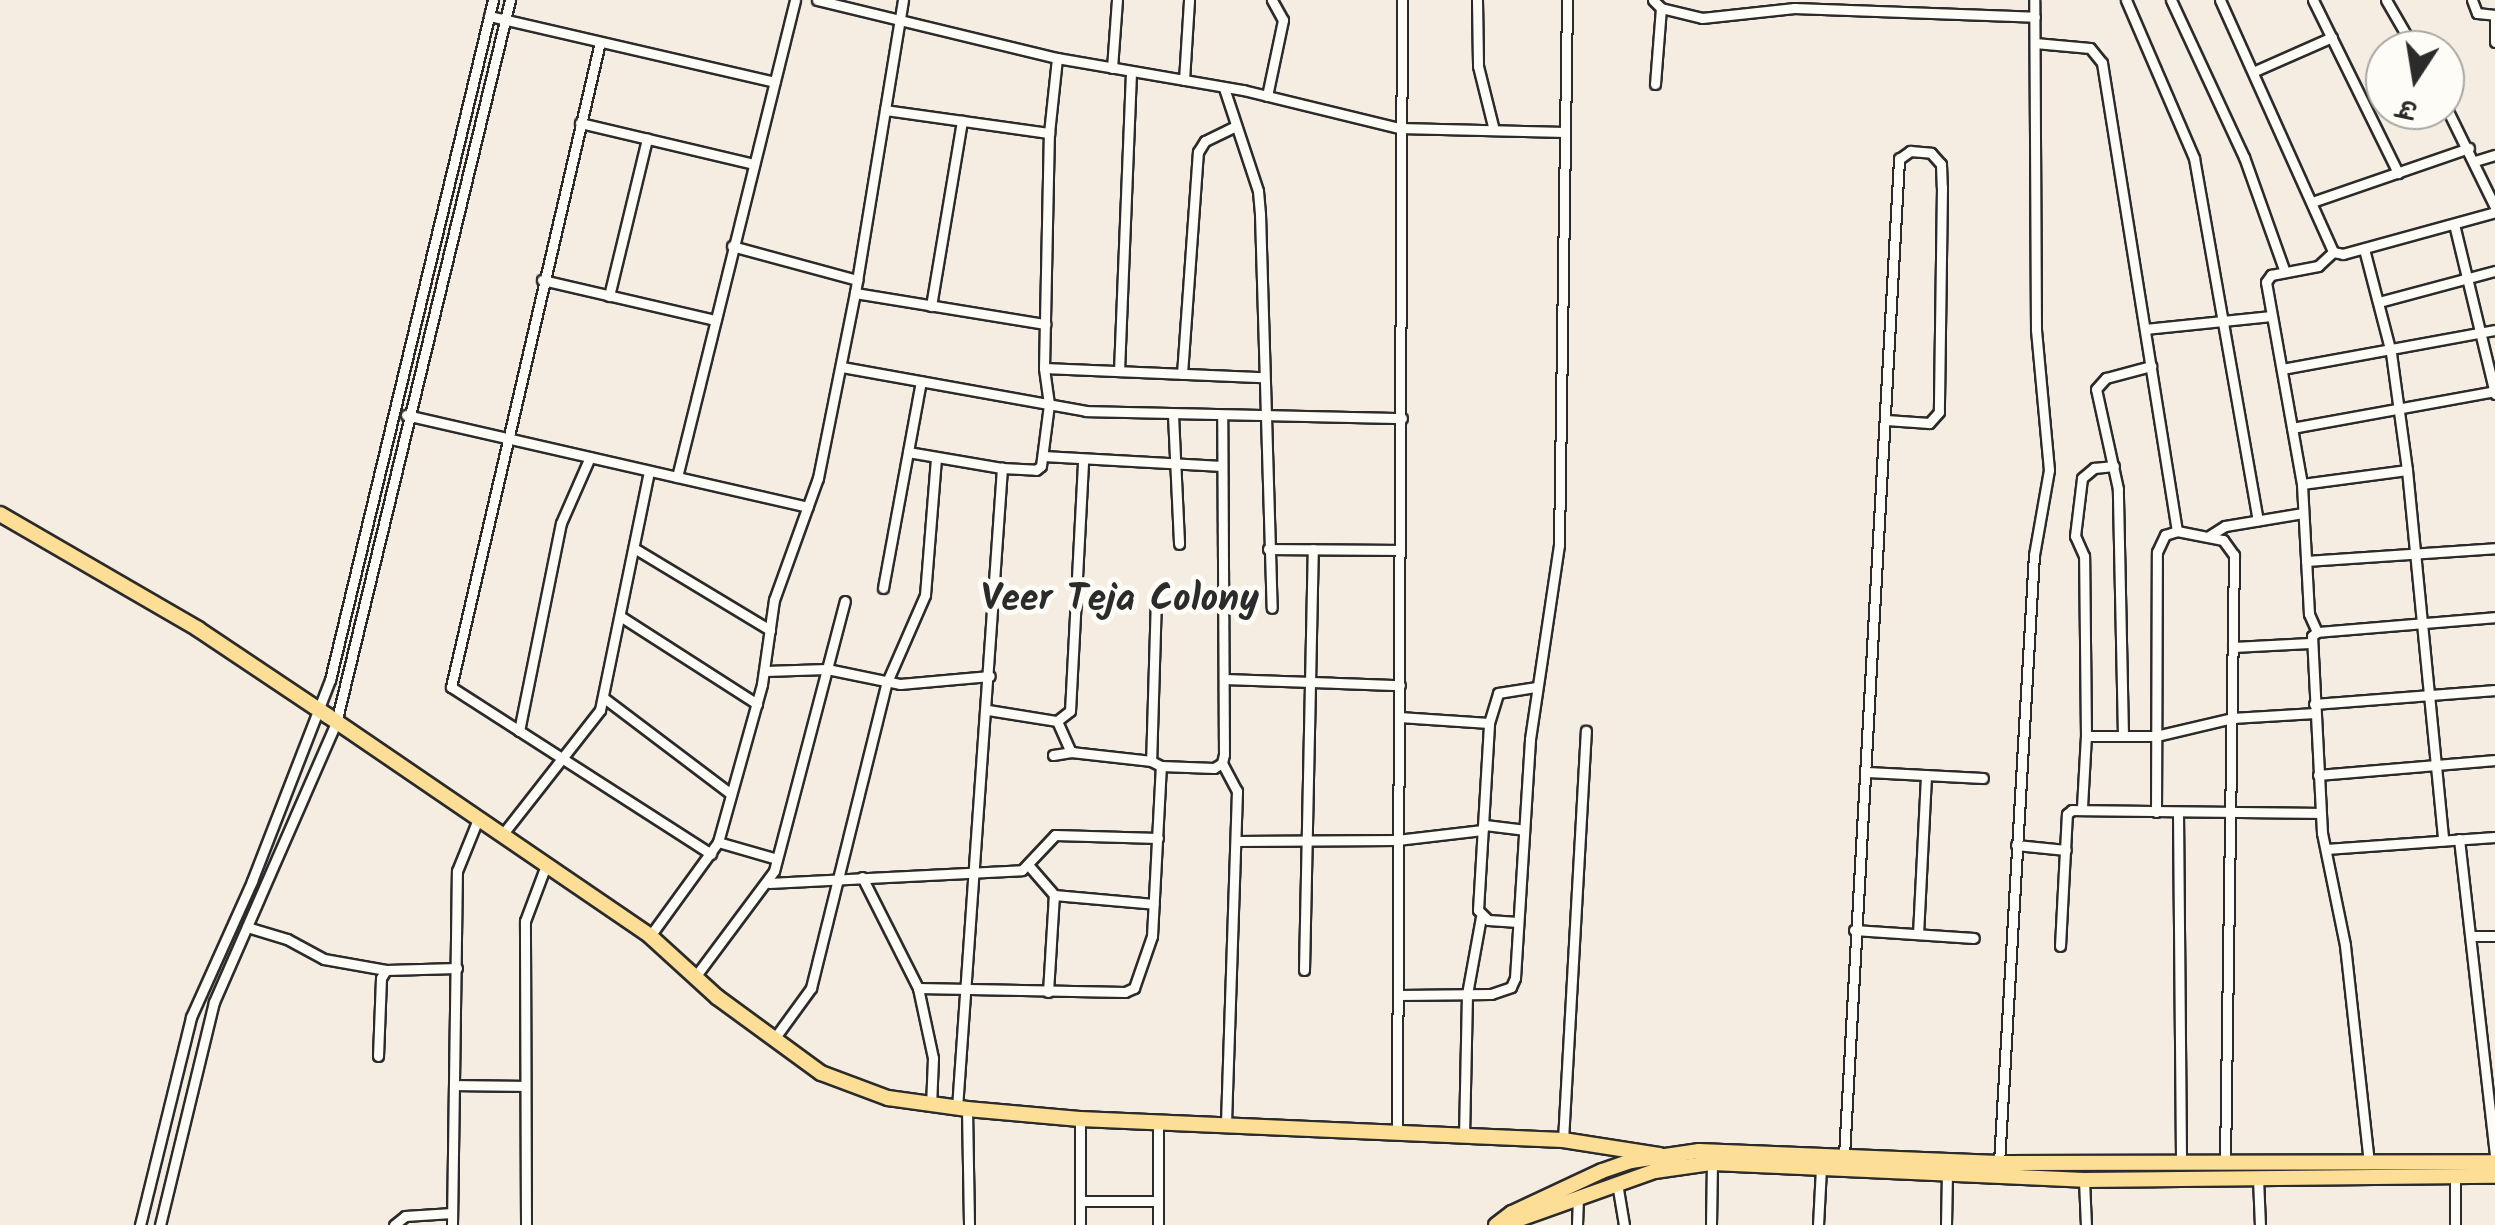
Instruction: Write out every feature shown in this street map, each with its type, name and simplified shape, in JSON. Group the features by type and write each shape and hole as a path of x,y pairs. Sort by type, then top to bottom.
{"main road":[{"path":"0,514 198,629 546,864 650,936 695,977 820,1074 888,1098 932,1105 1080,1120 1563,1140 1660,1155 1684,1166"},
{"path":"1499,1225 1558,1189 1631,1161 1699,1151 1999,1163 2495,1159"},
{"path":"1499,1225 1617,1182 1712,1163 2084,1180 2495,1176"}],"street":[{"path":"140,1225 191,1017 252,882 321,711 493,0"},
{"path":"160,1225 206,1029 336,723 510,0"},
{"path":"677,477 795,0"},
{"path":"817,0 1057,58 1268,96 1399,128 1566,132"},
{"path":"650,936 718,842 757,704 774,600 818,478 842,367 903,0"},
{"path":"1112,68 1117,0"},
{"path":"1184,80 1189,0"},
{"path":"1268,96 1283,20 1272,0"},
{"path":"1397,1134 1402,0"},
{"path":"1477,0 1478,66 1494,130"},
{"path":"1399,995 1491,994 1511,987 1538,687 1560,545 1567,0"},
{"path":"1999,1163 2036,541 2049,470 2036,329 2034,0"},
{"path":"2126,0 2194,158 2258,520"},
{"path":"2171,0 2244,157 2285,272"},
{"path":"2220,0 2333,252"},
{"path":"2313,0 2398,172"},
{"path":"2386,0 2403,30"},
{"path":"2472,0 2477,13 2495,17 2495,42"},
{"path":"1656,84 1657,4 1702,18 1838,5 2035,17"},
{"path":"490,16 774,82"},
{"path":"2254,71 2332,37"},
{"path":"600,42 451,679 457,694 711,854"},
{"path":"2034,43 2090,48 2102,64 2177,531"},
{"path":"908,452 1036,470 1043,456 1049,404 1044,368 1049,133 1057,58"},
{"path":"1119,371 1130,71"},
{"path":"1224,88 1260,214 1263,416 1272,608"},
{"path":"885,110 1049,133"},
{"path":"931,306 962,121"},
{"path":"580,123 754,164"},
{"path":"1182,374 1198,152 1205,142 1236,126"},
{"path":"2333,252 2344,254 2364,249 2495,209 2459,130"},
{"path":"610,296 647,139"},
{"path":"2312,202 2469,148"},
{"path":"1844,1156 1899,159 1910,152 1931,153 1941,164 1942,187 1939,412 1930,423 1886,420"},
{"path":"2475,161 2495,155"},
{"path":"2292,428 2495,392 2454,224"},
{"path":"732,246 857,280"},
{"path":"2364,249 2391,353 2407,470 2442,840"},
{"path":"2317,632 2309,614 2302,484 2266,282 2285,272 2318,266 2333,252"},
{"path":"2379,302 2495,270"},
{"path":"542,280 715,320"},
{"path":"856,293 1045,324"},
{"path":"2145,329 2271,316"},
{"path":"2282,369 2391,353 2495,330"},
{"path":"2123,736 2114,466 2098,400 2098,382 2150,366"},
{"path":"842,367 1049,404 1174,415 1402,418"},
{"path":"1044,368 1262,377"},
{"path":"883,588 922,381"},
{"path":"392,412 808,506"},
{"path":"1174,415 1179,544"},
{"path":"1222,415 1222,763 1236,784 1226,1124"},
{"path":"1043,456 1222,466"},
{"path":"519,730 561,523 590,457"},
{"path":"774,1040 811,988 887,682 925,594 936,457"},
{"path":"988,710 1056,722 1064,718 1073,700 1083,459"},
{"path":"2082,807 2086,736 2084,556 2075,536 2086,471 2114,466"},
{"path":"969,1225 962,1108 967,986 1002,468"},
{"path":"502,835 558,758 593,722 604,698 649,470"},
{"path":"2302,484 2407,470"},
{"path":"2209,536 2225,526 2303,512"},
{"path":"2156,812 2157,552 2165,535 2177,531 2223,540 2234,555 2225,1164"},
{"path":"634,548 770,630"},
{"path":"2306,562 2495,548"},
{"path":"1268,549 1399,550"},
{"path":"1304,970 1314,550"},
{"path":"918,988 1124,992 1134,988 1151,945 1158,838 1156,597"},
{"path":"695,977 769,883 845,601"},
{"path":"620,616 757,704"},
{"path":"2317,632 2495,617"},
{"path":"2317,632 2310,643 2320,813 2345,945 2369,1163"},
{"path":"2233,648 2310,643"},
{"path":"765,671 827,669 887,682 990,676"},
{"path":"1224,679 1400,685"},
{"path":"1464,1138 1467,994 1481,917 1489,723 1498,693 1538,687"},
{"path":"2086,736 2156,736 2232,718 2495,690"},
{"path":"604,698 731,794"},
{"path":"1399,717 1489,723"},
{"path":"1056,722 1073,752"},
{"path":"1563,1140 1586,731"},
{"path":"1053,755 1073,752 1214,768 1222,763"},
{"path":"2318,775 2495,760"},
{"path":"1867,772 1983,778"},
{"path":"1918,934 1926,776"},
{"path":"2060,946 2068,814 2082,807 2178,813 2320,813"},
{"path":"2178,813 2181,1164"},
{"path":"452,1225 456,870 478,818"},
{"path":"1482,830 1485,825 1524,830"},
{"path":"1236,841 1397,840 1482,830"},
{"path":"769,883 1030,867 1055,835 1158,838"},
{"path":"2326,848 2495,836"},
{"path":"2459,839 2495,1159"},
{"path":"718,842 778,859"},
{"path":"2016,845 2066,850"},
{"path":"526,1225 525,921 546,864"},
{"path":"1030,867 1054,896 1048,992"},
{"path":"862,877 918,988 933,1058 932,1105"},
{"path":"252,882 264,888"},
{"path":"1054,896 1154,904"},
{"path":"1481,917 1518,922"},
{"path":"247,927 287,938 324,959 386,970 456,968"},
{"path":"1854,930 1974,938"},
{"path":"2472,936 2495,936"},
{"path":"378,1056 381,978 386,970"},
{"path":"455,1086 525,1086"},
{"path":"1080,1120 1080,1225"},
{"path":"1158,1123 1158,1225"},
{"path":"1711,1225 1712,1163"},
{"path":"1818,1225 1821,1168"},
{"path":"1946,1225 1947,1175"},
{"path":"2455,1176 2455,1225"},
{"path":"2258,1178 2260,1225"},
{"path":"2084,1180 2086,1225"},
{"path":"1617,1182 1624,1225"},
{"path":"1577,1225 1578,1198"},
{"path":"1080,1200 1157,1201"},
{"path":"394,1225 406,1216 452,1213"}],"district":[{"name":"Veer Teja Colony","path":"1120,601"}]}
